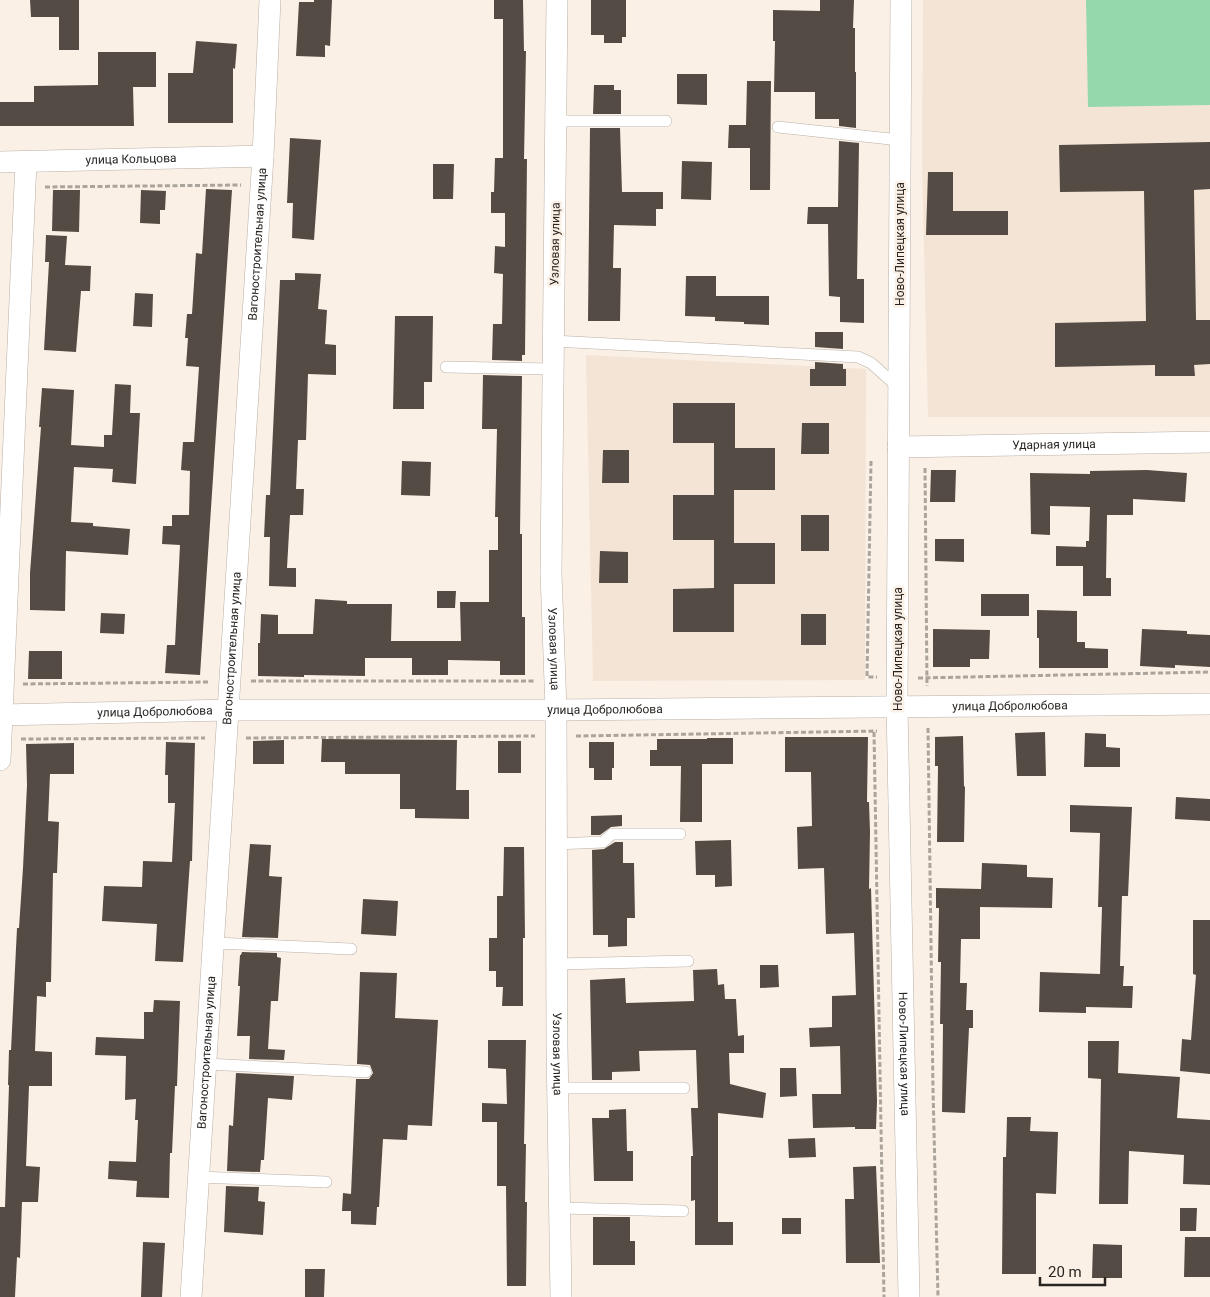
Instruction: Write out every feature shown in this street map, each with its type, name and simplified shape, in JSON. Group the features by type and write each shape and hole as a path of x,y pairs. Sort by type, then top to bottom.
{"street":[{"name":"Вагоностроительная улица","path":"191,1297 264,156 270,0"},
{"name":"Узловая улица","path":"557,0 551,573 556,710 561,1297"},
{"name":"Ново-Липецкая улица","path":"901,0 897,706 909,1297"},
{"name":"улица Кольцова","path":"0,162 264,156"},
{"path":"1,749 1,715 4,684 8,386 26,162"},
{"name":"Ударная улица","path":"898,446 1210,442"},
{"name":"улица Добролюбова","path":"1,715 229,710 556,710 1210,704"}],"lane":[{"path":"556,121 666,121"},
{"path":"778,127 900,140"},
{"path":"553,341 858,357 871,363 899,388"},
{"path":"446,366 553,369"},
{"path":"556,844 603,842 612,834 680,834"},
{"path":"214,943 351,950"},
{"path":"557,964 688,961"},
{"path":"206,1064 366,1072"},
{"path":"558,1088 684,1088"},
{"path":"198,1177 326,1182"},
{"path":"560,1208 683,1211"}],"path":[{"path":"25,187 262,185"},
{"path":"925,446 927,706 938,1297"},
{"path":"871,461 867,677 927,678 1210,672"},
{"path":"4,684 231,681 555,681"},
{"path":"1,749 227,738 874,732 898,728"},
{"path":"928,728 937,728"},
{"path":"874,732 884,1297"}],"shaded area":[{"path":"923,0 1210,0 1210,417 928,417 922,162"},
{"path":"586,355 866,369 865,680 593,681"}],"green space":[{"path":"1086,0 1210,0 1210,105 1088,107"}],"building":[{"path":"30,0 79,0 79,50 59,50 59,17 31,17"},
{"path":"314,0 332,0 330,46 325,45 325,57 296,56 299,2 314,2"},
{"path":"494,0 523,0 524,51 526,51 524,159 527,159 525,355 522,355 522,361 492,360 493,324 502,324 503,274 494,273 495,246 505,247 505,213 491,213 491,192 494,192 495,158 503,158 503,19 494,19"},
{"path":"591,0 626,0 626,37 622,37 622,43 604,43 604,35 591,35"},
{"path":"820,0 854,0 856,128 839,126 839,119 815,119 815,92 774,92 775,41 773,41 773,10 820,11"},
{"path":"196,41 237,44 235,69 233,68 233,123 168,123 168,73 193,73"},
{"path":"98,52 156,52 156,87 133,87 134,126 0,126 0,102 34,102 34,86 98,85"},
{"path":"677,74 707,74 707,105 677,104"},
{"path":"747,81 771,81 770,190 750,190 750,148 728,148 729,125 746,125"},
{"path":"594,85 614,85 614,90 621,90 621,114 593,114"},
{"path":"590,128 620,128 622,192 663,192 663,209 656,209 656,226 614,225 613,268 621,268 620,321 588,321"},
{"path":"290,138 321,140 314,240 292,238 293,203 287,203"},
{"path":"839,141 859,143 857,279 864,279 864,323 840,322 840,297 829,296 828,224 807,224 808,207 838,207"},
{"path":"1210,142 1210,189 1194,190 1196,320 1210,320 1210,364 1194,365 1195,376 1155,376 1155,365 1055,367 1055,323 1146,321 1144,191 1060,192 1059,145"},
{"path":"682,161 712,162 711,200 681,199"},
{"path":"433,164 454,164 453,199 433,199"},
{"path":"928,172 953,172 953,211 1008,211 1008,235 926,235"},
{"path":"206,189 232,190 200,675 165,673 167,645 175,645 180,545 162,544 163,526 172,526 172,515 189,515 190,471 181,470 183,442 194,442 199,367 186,366 188,338 185,338 187,314 192,314 196,253 202,254"},
{"path":"53,190 80,190 79,232 52,231"},
{"path":"141,190 166,191 165,210 160,210 160,224 140,223"},
{"path":"46,235 67,236 65,265 91,266 90,291 81,291 76,352 44,350 49,262 45,262"},
{"path":"295,273 321,274 318,309 327,310 325,344 336,345 336,375 308,374 306,440 298,440 296,489 304,489 303,515 290,515 287,568 296,568 296,587 269,586 270,537 264,537 266,495 270,495 280,280 295,280"},
{"path":"686,276 716,276 716,296 769,296 769,325 715,321 715,317 685,316"},
{"path":"135,293 153,294 152,327 133,326"},
{"path":"395,316 433,316 432,382 424,382 424,409 393,409"},
{"path":"815,332 843,332 843,349 815,347"},
{"path":"815,362 843,364 843,369 846,369 846,386 810,386 810,369 815,369"},
{"path":"483,375 522,376 520,534 522,534 522,617 525,617 525,675 500,675 500,661 448,660 448,675 412,675 412,658 365,658 365,676 258,676 258,643 260,643 261,614 278,615 278,634 313,634 315,599 347,601 347,604 392,604 391,641 461,641 460,602 489,602 489,550 498,550 498,517 495,517 497,429 482,429"},
{"path":"115,384 131,385 130,413 140,413 136,484 112,482 113,469 74,467 71,522 93,523 93,526 130,529 128,555 66,551 65,611 30,610 30,573 41,427 39,427 42,388 74,390 71,445 104,447 104,435 112,435"},
{"path":"673,403 735,403 735,448 775,448 775,490 734,490 734,543 775,543 775,584 734,584 734,632 673,632 673,589 714,588 714,540 673,540 673,495 714,495 714,443 673,443"},
{"path":"802,423 829,423 829,454 801,454"},
{"path":"603,450 629,450 629,483 602,483"},
{"path":"402,461 431,462 430,496 401,495"},
{"path":"931,470 956,470 955,502 930,502"},
{"path":"1147,470 1187,473 1185,502 1133,499 1133,515 1107,515 1106,578 1111,578 1111,596 1083,596 1083,566 1056,566 1056,546 1086,547 1086,541 1089,541 1090,507 1050,506 1050,535 1031,534 1030,473 1090,474 1090,471"},
{"path":"801,515 829,515 829,551 801,551"},
{"path":"935,539 964,539 964,562 935,561"},
{"path":"600,551 628,552 628,583 599,583"},
{"path":"437,591 456,591 455,608 437,608"},
{"path":"981,594 1029,594 1029,616 981,616"},
{"path":"1037,610 1077,611 1077,642 1085,642 1085,648 1108,649 1108,668 1039,668"},
{"path":"101,613 125,614 124,634 100,633"},
{"path":"801,614 826,614 826,645 801,645"},
{"path":"933,629 990,630 989,659 970,659 970,667 933,667"},
{"path":"1142,629 1187,631 1187,634 1210,635 1210,667 1140,666"},
{"path":"29,651 62,651 62,679 28,679"},
{"path":"1045,732 1046,776 1017,776 1015,733"},
{"path":"1085,733 1106,734 1106,747 1120,748 1120,767 1084,767"},
{"path":"963,736 965,787 964,842 937,842 938,766 935,766 935,737"},
{"path":"785,737 868,737 867,802 869,802 870,832 869,889 871,888 877,1101 876,1129 855,1129 855,1127 813,1128 812,1094 841,1094 840,1046 810,1047 809,1028 832,1027 832,996 856,995 854,933 826,934 824,868 798,869 797,827 812,826 811,772 785,772"},
{"path":"733,738 733,764 702,764 702,822 680,822 681,766 650,766 650,750 657,750 657,739"},
{"path":"322,739 457,740 456,790 469,790 469,819 415,818 415,809 400,809 400,774 345,774 345,762 321,762"},
{"path":"284,740 284,764 253,764 253,741"},
{"path":"498,741 521,741 521,773 498,773"},
{"path":"166,742 195,743 192,861 190,861 183,962 155,961 157,924 102,921 104,886 142,887 143,861 172,862 175,803 168,803 168,775 165,775"},
{"path":"589,742 614,742 612,780 594,780 594,768 589,768"},
{"path":"74,743 74,774 50,774 48,821 59,822 57,873 53,873 51,982 46,982 46,997 37,996 35,1051 52,1052 52,1086 29,1086 26,1166 40,1167 38,1202 22,1202 20,1258 17,1257 15,1297 0,1297 0,1207 5,1207 9,1050 11,1050 17,928 19,928 23,868 27,785 26,744"},
{"path":"1176,797 1210,799 1210,821 1175,819"},
{"path":"1070,805 1132,807 1128,896 1122,896 1120,966 1124,966 1123,986 1133,986 1132,1008 1086,1007 1086,1013 1039,1012 1040,972 1100,974 1102,907 1098,907 1100,833 1070,832"},
{"path":"622,815 622,826 611,827 600,835 591,835 591,816"},
{"path":"731,840 732,886 715,887 715,875 696,875 695,841"},
{"path":"615,842 623,842 623,863 634,863 635,918 627,918 627,946 608,947 608,935 593,935 592,850 604,849"},
{"path":"250,844 271,845 269,876 282,877 278,938 242,937"},
{"path":"504,847 524,847 525,938 523,938 523,1006 502,1006 503,987 496,987 496,971 489,971 489,938 497,938 497,896 503,896"},
{"path":"982,863 1027,865 1027,877 1053,878 1052,908 980,907 980,939 961,939 960,983 967,983 966,1010 973,1010 973,1028 969,1028 965,1113 942,1112 943,1024 940,1024 941,962 938,962 939,908 936,908 936,888 981,889"},
{"path":"363,899 398,901 396,936 361,934"},
{"path":"1193,920 1210,920 1210,1074 1180,1071 1182,1039 1191,1040 1196,975 1193,974"},
{"path":"242,952 277,953 277,957 281,958 278,1001 271,1001 268,1049 285,1050 284,1060 249,1059 250,1036 237,1036 240,986 238,986 240,955"},
{"path":"760,965 778,965 779,987 760,988"},
{"path":"717,969 718,985 724,984 725,999 736,999 738,1036 744,1035 744,1053 729,1053 730,1084 766,1093 763,1118 718,1113 718,1222 733,1222 733,1245 695,1245 695,1200 691,1201 691,1156 693,1156 691,1108 698,1108 696,1050 639,1051 640,1071 612,1072 612,1080 592,1080 590,980 625,978 626,1003 694,1001 693,970"},
{"path":"360,972 397,973 395,1018 438,1020 432,1126 408,1125 407,1140 383,1139 379,1207 377,1207 376,1225 351,1224 351,1211 342,1211 343,1193 351,1194 356,1079 369,1079 373,1073 370,1065 357,1064"},
{"path":"154,1000 180,1001 177,1086 175,1086 172,1153 170,1153 169,1198 136,1197 137,1181 108,1179 109,1161 136,1162 138,1120 135,1120 136,1099 125,1100 126,1056 95,1055 96,1037 144,1039 144,1012 153,1012"},
{"path":"488,1040 526,1040 524,1144 526,1144 525,1202 527,1202 526,1286 507,1286 506,1186 497,1186 497,1122 482,1122 482,1103 507,1104 506,1069 488,1068"},
{"path":"1088,1041 1119,1041 1118,1073 1180,1077 1177,1118 1210,1120 1210,1185 1183,1184 1184,1155 1129,1151 1128,1204 1099,1204 1101,1079 1088,1078"},
{"path":"780,1068 796,1068 797,1096 780,1097"},
{"path":"236,1073 294,1076 292,1100 268,1098 264,1160 261,1160 260,1172 227,1171 229,1125 233,1126"},
{"path":"626,1109 627,1151 633,1151 633,1181 594,1181 592,1118 609,1118 609,1110"},
{"path":"1007,1117 1031,1117 1030,1131 1058,1132 1056,1194 1036,1193 1036,1274 1002,1274 1003,1157 1006,1157"},
{"path":"815,1138 816,1157 789,1158 788,1139"},
{"path":"876,1166 880,1263 846,1263 845,1199 854,1199 853,1167"},
{"path":"226,1186 259,1187 258,1201 265,1202 263,1235 224,1232"},
{"path":"1180,1208 1197,1208 1196,1231 1180,1231"},
{"path":"593,1217 630,1217 630,1241 635,1241 635,1265 593,1265"},
{"path":"782,1218 801,1218 801,1234 782,1234"},
{"path":"1185,1237 1210,1237 1210,1277 1184,1277"},
{"path":"143,1242 165,1243 162,1297 141,1297"},
{"path":"1093,1244 1122,1245 1122,1278 1092,1278"},
{"path":"305,1269 325,1269 324,1297 305,1297"}]}
